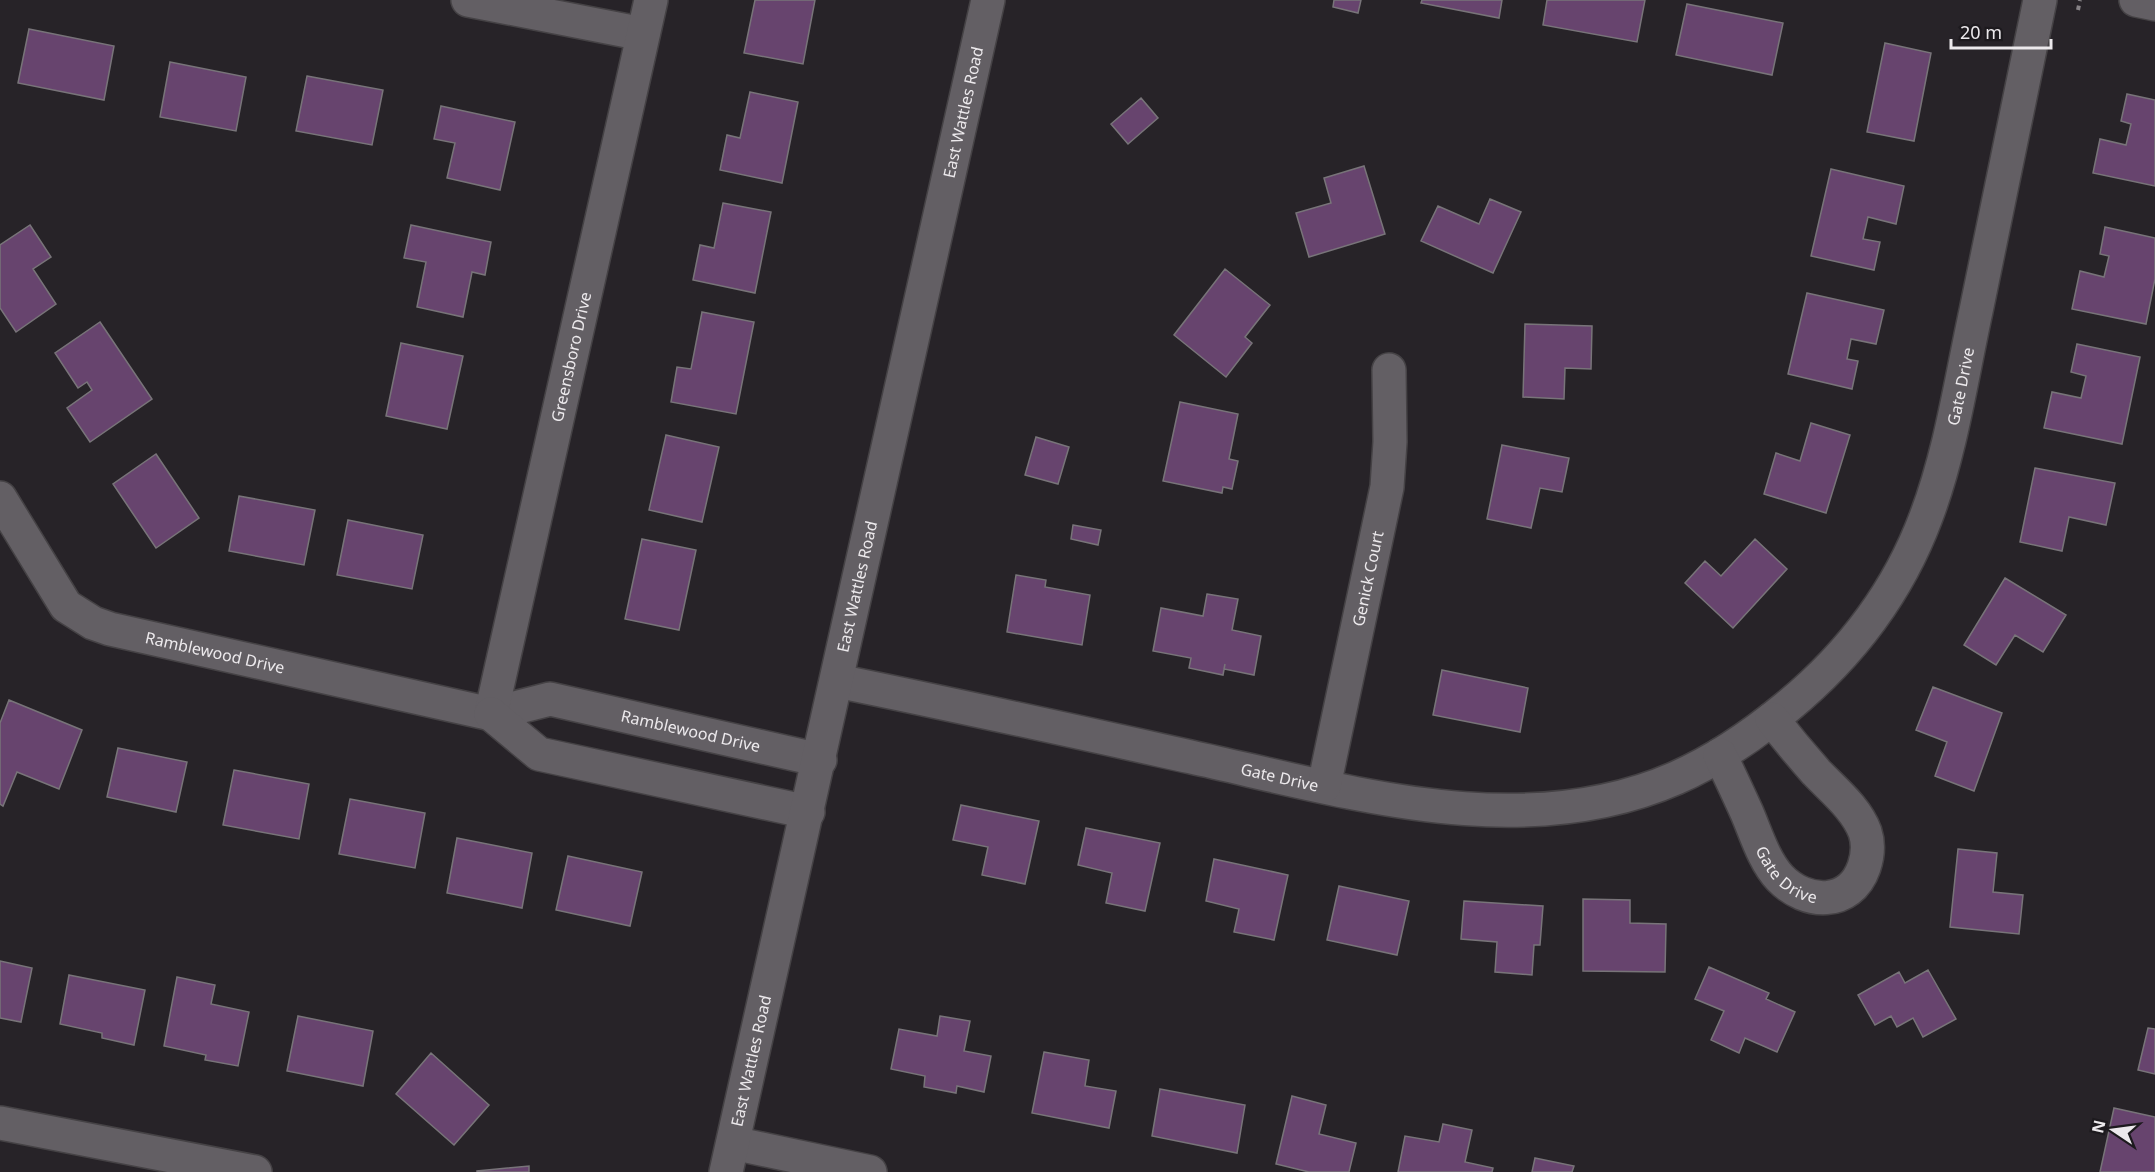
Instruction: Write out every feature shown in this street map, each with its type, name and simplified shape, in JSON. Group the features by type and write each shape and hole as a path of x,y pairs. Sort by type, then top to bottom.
{"street":[{"path":"468,0 643,34"},
{"name":"Greensboro Drive","path":"491,714 651,0"},
{"name":"East Wattles Road","path":"730,1157 988,0"},
{"name":"Gate Drive","path":"837,681 1324,786 1406,802 1463,809 1517,810 1596,802 1641,791 1677,778 1720,755 1746,739 1803,694 1844,653 1873,616 1899,576 1927,514 1953,419 2040,0"},
{"path":"2136,0 2155,4"},
{"name":"Genick Court","path":"1324,786 1387,487 1390,442 1389,370"},
{"name":"Ramblewood Drive","path":"0,498 66,606 93,623 154,640 491,714 550,699 820,760"},
{"name":"Ramblewood Drive","path":"491,714 539,754 808,812"},
{"name":"Gate Drive","path":"1720,755 1760,845 1777,875 1791,890 1808,897 1820,898 1834,896 1848,889 1860,877 1865,862 1868,847 1865,832 1857,816 1798,752 1772,719"},
{"path":"0,1123 255,1172"},
{"path":"730,1157 870,1172"}],"path":[{"path":"2078,10 2080,0"}],"building":[{"path":"755,0 815,0 803,64 744,53"},
{"path":"1334,0 1361,0 1358,13 1333,7"},
{"path":"1422,0 1502,0 1499,18 1421,3"},
{"path":"1547,0 1645,0 1637,42 1543,25"},
{"path":"1687,4 1783,23 1772,75 1676,55"},
{"path":"29,29 114,46 104,100 18,83"},
{"path":"1885,43 1931,53 1914,141 1867,132"},
{"path":"170,62 246,77 236,131 160,117"},
{"path":"307,76 383,90 372,145 296,131"},
{"path":"750,92 798,102 782,183 720,170 727,135 740,138"},
{"path":"2127,94 2155,100 2155,186 2093,173 2100,139 2126,145 2131,124 2121,121"},
{"path":"1141,98 1158,118 1128,144 1111,124"},
{"path":"441,106 515,122 500,190 447,178 455,143 434,139"},
{"path":"1364,166 1385,234 1309,257 1296,213 1331,203 1324,178"},
{"path":"1831,169 1904,186 1896,224 1868,217 1863,239 1880,242 1874,270 1811,256"},
{"path":"1490,199 1521,212 1493,273 1421,241 1438,206 1479,224"},
{"path":"723,203 771,212 755,293 693,280 700,245 714,248"},
{"path":"30,225 51,257 33,269 56,304 16,332 0,308 0,245"},
{"path":"411,225 491,242 485,275 472,272 463,317 417,307 426,262 404,258"},
{"path":"2105,227 2155,238 2155,279 2146,324 2072,309 2080,271 2104,277 2109,256 2100,254"},
{"path":"1225,269 1270,305 1245,337 1252,343 1226,377 1174,335"},
{"path":"1807,293 1884,310 1876,344 1851,339 1847,359 1858,361 1852,389 1788,374"},
{"path":"702,312 754,322 736,414 671,402 677,367 691,369"},
{"path":"100,322 152,399 90,442 67,408 92,390 87,382 78,388 55,353"},
{"path":"1525,324 1592,326 1591,369 1565,368 1564,399 1523,397"},
{"path":"401,343 463,356 447,429 386,416"},
{"path":"2077,344 2140,357 2122,444 2044,428 2052,392 2081,398 2086,376 2071,372"},
{"path":"1180,402 1238,414 1229,459 1238,461 1232,489 1223,487 1222,493 1163,481"},
{"path":"1811,423 1850,435 1826,513 1764,494 1776,453 1800,461"},
{"path":"666,435 719,447 702,522 649,510"},
{"path":"1036,437 1069,447 1058,484 1025,475"},
{"path":"1502,445 1569,458 1562,492 1540,488 1531,528 1487,519"},
{"path":"156,454 199,518 156,548 113,484"},
{"path":"2035,468 2115,483 2106,525 2069,517 2062,551 2020,542"},
{"path":"239,496 315,510 304,565 229,551"},
{"path":"348,520 423,535 412,589 337,575"},
{"path":"1073,525 1101,530 1098,545 1071,539"},
{"path":"642,539 696,550 679,630 625,619"},
{"path":"1755,539 1787,569 1733,628 1685,583 1705,561 1721,576"},
{"path":"1016,575 1046,580 1045,587 1090,595 1082,645 1007,632"},
{"path":"2005,578 2066,615 2043,652 2015,635 1996,665 1964,645"},
{"path":"1207,594 1238,599 1232,630 1261,636 1254,675 1224,669 1223,675 1189,668 1191,658 1153,651 1161,608 1203,616"},
{"path":"1442,670 1528,688 1520,732 1433,715"},
{"path":"1933,687 2002,713 1974,791 1935,776 1947,742 1916,730"},
{"path":"9,700 82,730 59,789 17,772 3,806 0,804 0,723"},
{"path":"118,748 187,762 176,812 107,797"},
{"path":"234,770 309,784 299,839 223,825"},
{"path":"350,799 425,813 415,868 339,854"},
{"path":"961,805 1039,821 1025,884 982,875 988,847 953,840"},
{"path":"1086,828 1160,843 1145,911 1106,903 1112,873 1078,865"},
{"path":"457,838 532,853 522,908 447,893"},
{"path":"1958,849 1997,853 1993,892 2023,895 2019,934 1950,927"},
{"path":"568,856 642,872 630,926 556,910"},
{"path":"1214,859 1288,875 1274,940 1234,932 1239,909 1206,901"},
{"path":"1339,886 1409,901 1397,955 1327,940"},
{"path":"1583,899 1630,900 1630,923 1666,924 1665,972 1583,971"},
{"path":"1464,901 1543,906 1540,945 1534,945 1532,975 1495,972 1497,942 1461,939"},
{"path":"0,961 32,968 21,1022 0,1018"},
{"path":"1709,967 1769,993 1766,999 1795,1012 1777,1052 1745,1038 1739,1053 1711,1040 1724,1011 1695,999"},
{"path":"1928,970 1956,1019 1923,1037 1913,1018 1897,1027 1891,1016 1875,1025 1858,995 1899,972 1905,983"},
{"path":"69,975 145,990 134,1045 102,1038 102,1033 60,1024"},
{"path":"177,977 215,985 211,1004 249,1012 238,1066 205,1060 206,1055 164,1046"},
{"path":"298,1016 373,1031 363,1086 287,1071"},
{"path":"940,1016 970,1021 964,1051 991,1056 984,1092 957,1086 956,1093 924,1087 925,1076 891,1069 899,1029 937,1036"},
{"path":"2148,1028 2155,1029 2155,1074 2138,1070"},
{"path":"1044,1052 1089,1060 1085,1086 1116,1091 1109,1128 1032,1113"},
{"path":"431,1053 489,1105 454,1145 396,1094"},
{"path":"1160,1089 1245,1105 1237,1153 1152,1136"},
{"path":"1292,1096 1326,1105 1319,1134 1356,1143 1349,1172 1309,1172 1276,1164"},
{"path":"2114,1108 2155,1117 2155,1172 2100,1172"},
{"path":"1443,1124 1472,1130 1465,1162 1493,1168 1492,1172 1398,1172 1405,1136 1439,1142"},
{"path":"1535,1158 1574,1166 1572,1172 1532,1172"},
{"path":"529,1166 529,1172 477,1172 477,1171"}]}
